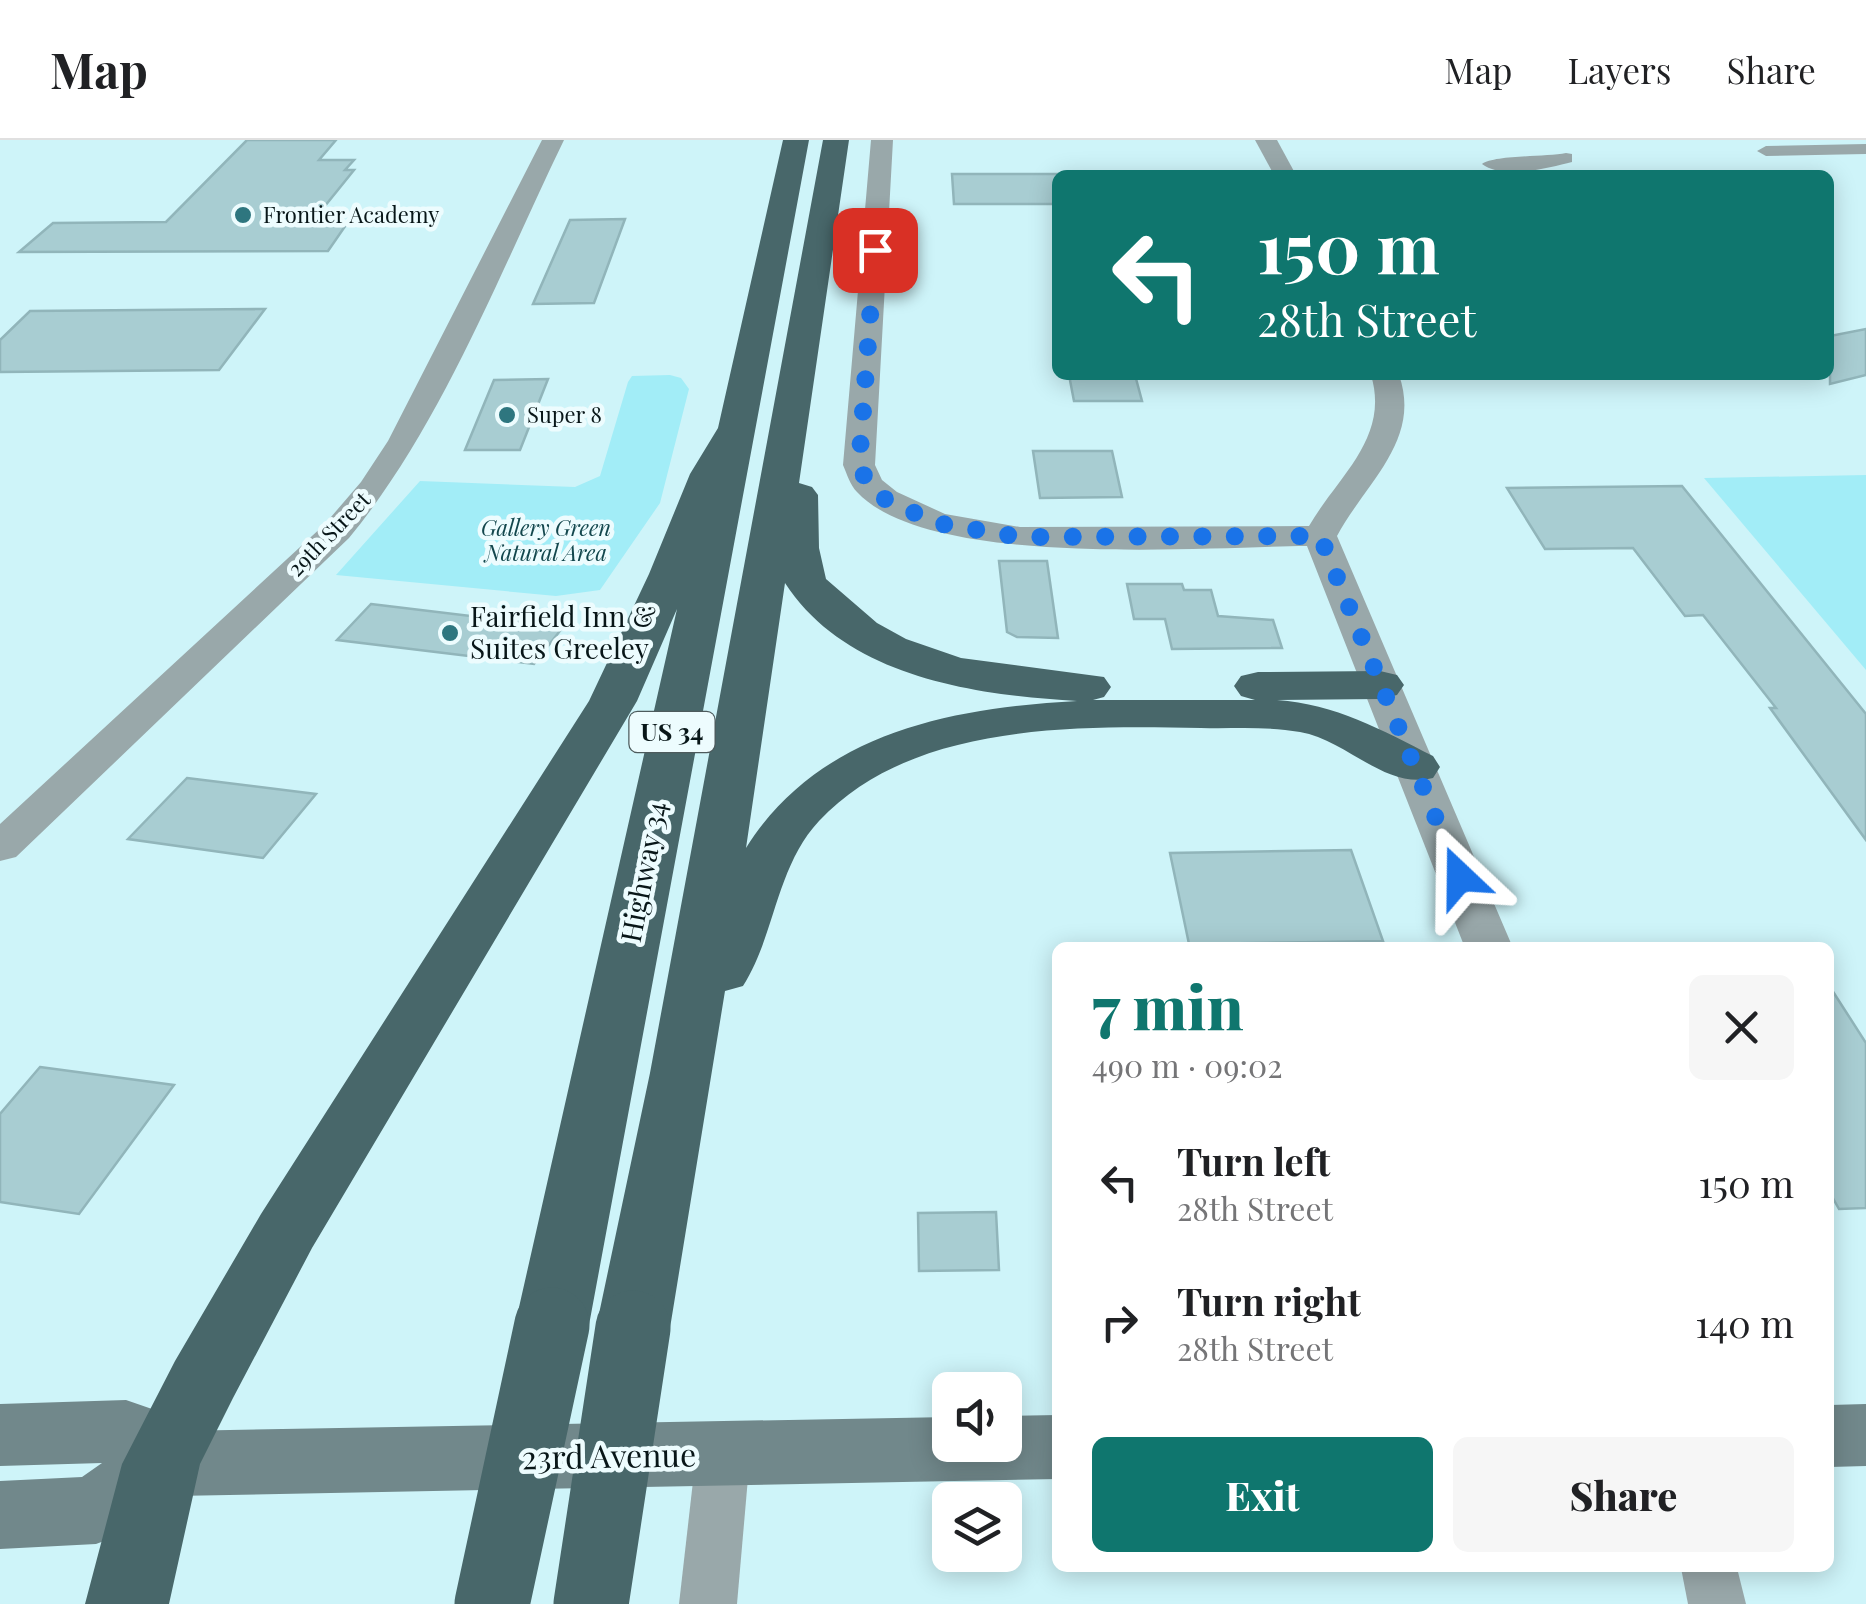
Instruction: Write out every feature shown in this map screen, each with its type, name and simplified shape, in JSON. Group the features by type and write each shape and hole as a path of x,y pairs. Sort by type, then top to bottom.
{"highway":[{"name":"Highway 34","path":"492,1604 796,140"},
{"name":"US 34","path":"591,1604 633,1328 682,1074 836,140"},
{"path":"126,1604 161,1464 286,1232 613,701 671,574 710,474 732,435"},
{"path":"784,452 799,474 804,580 844,622 894,652 972,674 1030,683 1384,694"},
{"path":"682,1074 759,877 800,810 826,786 907,744 1016,719 1384,694"},
{"path":"1152,712 1314,720 1414,767"}],"main road":[{"path":"0,1434 126,1430 161,1464 96,1510 0,1516"},
{"path":"1834,1436 1866,1435"},
{"name":"23rd Avenue","path":"161,1464 1052,1447"}],"street":[{"name":"29th Street","path":"0,848 327,540 374,487 404,441 553,140"},
{"path":"882,140 859,465 868,484 885,499 936,523 1020,537 1320,536"},
{"path":"1266,140 1282,170"},
{"path":"1759,146 1866,149"},
{"path":"1759,146 1787,170"},
{"path":"1491,164 1540,164 1566,158"},
{"path":"1387,380 1392,414 1381,442 1334,505 1320,536 1487,942"},
{"path":"708,1604 723,1456"},
{"path":"1710,1572 1716,1604"}],"green space":[{"name":"Gallery Green Natural Area","path":"632,376 681,378 689,389 660,503 600,590 556,596 336,575 420,481 575,487 600,476"},
{"path":"1866,475 1866,670 1704,478"}],"building":[{"path":"247,140 336,140 319,160 354,160 345,170 354,170 312,222 348,222 328,251 19,252 53,223 166,222"},
{"path":"952,174 1052,174 1052,204 954,204"},
{"path":"625,219 594,303 533,304 570,220"},
{"path":"265,309 219,370 0,372 0,340 30,311"},
{"path":"1866,329 1866,375 1830,384 1834,380 1834,335"},
{"name":"Super 8","path":"548,379 520,450 465,450 494,380"},
{"path":"1070,380 1136,380 1142,401 1074,401"},
{"path":"1033,451 1112,451 1122,497 1040,498"},
{"path":"1682,486 1866,714 1866,840 1770,708 1776,708 1703,615 1685,616 1633,548 1545,549 1507,488"},
{"path":"999,561 1047,561 1058,638 1017,637 1007,632"},
{"path":"1127,584 1182,584 1184,590 1211,590 1218,616 1273,620 1282,648 1172,649 1165,619 1134,619"},
{"name":"Fairfield Inn & Suites Greeley","path":"371,604 563,627 534,664 337,640"},
{"path":"187,778 316,794 263,858 128,839"},
{"path":"1351,850 1383,941 1189,942 1170,853"},
{"path":"1834,993 1866,1043 1866,1208 1839,1209 1834,1200"},
{"path":"40,1067 174,1085 79,1214 0,1202 0,1114"},
{"path":"996,1212 999,1270 919,1271 918,1213"}],"place":[{"name":"Frontier Academy","path":"243,215"},
{"name":"Super 8","path":"507,415"},
{"name":"Fairfield Inn & Suites Greeley","path":"450,633"}],"route":[{"path":"875,250 859,465 868,484 885,499 936,523 1020,537 1320,536 1460,877"}]}
